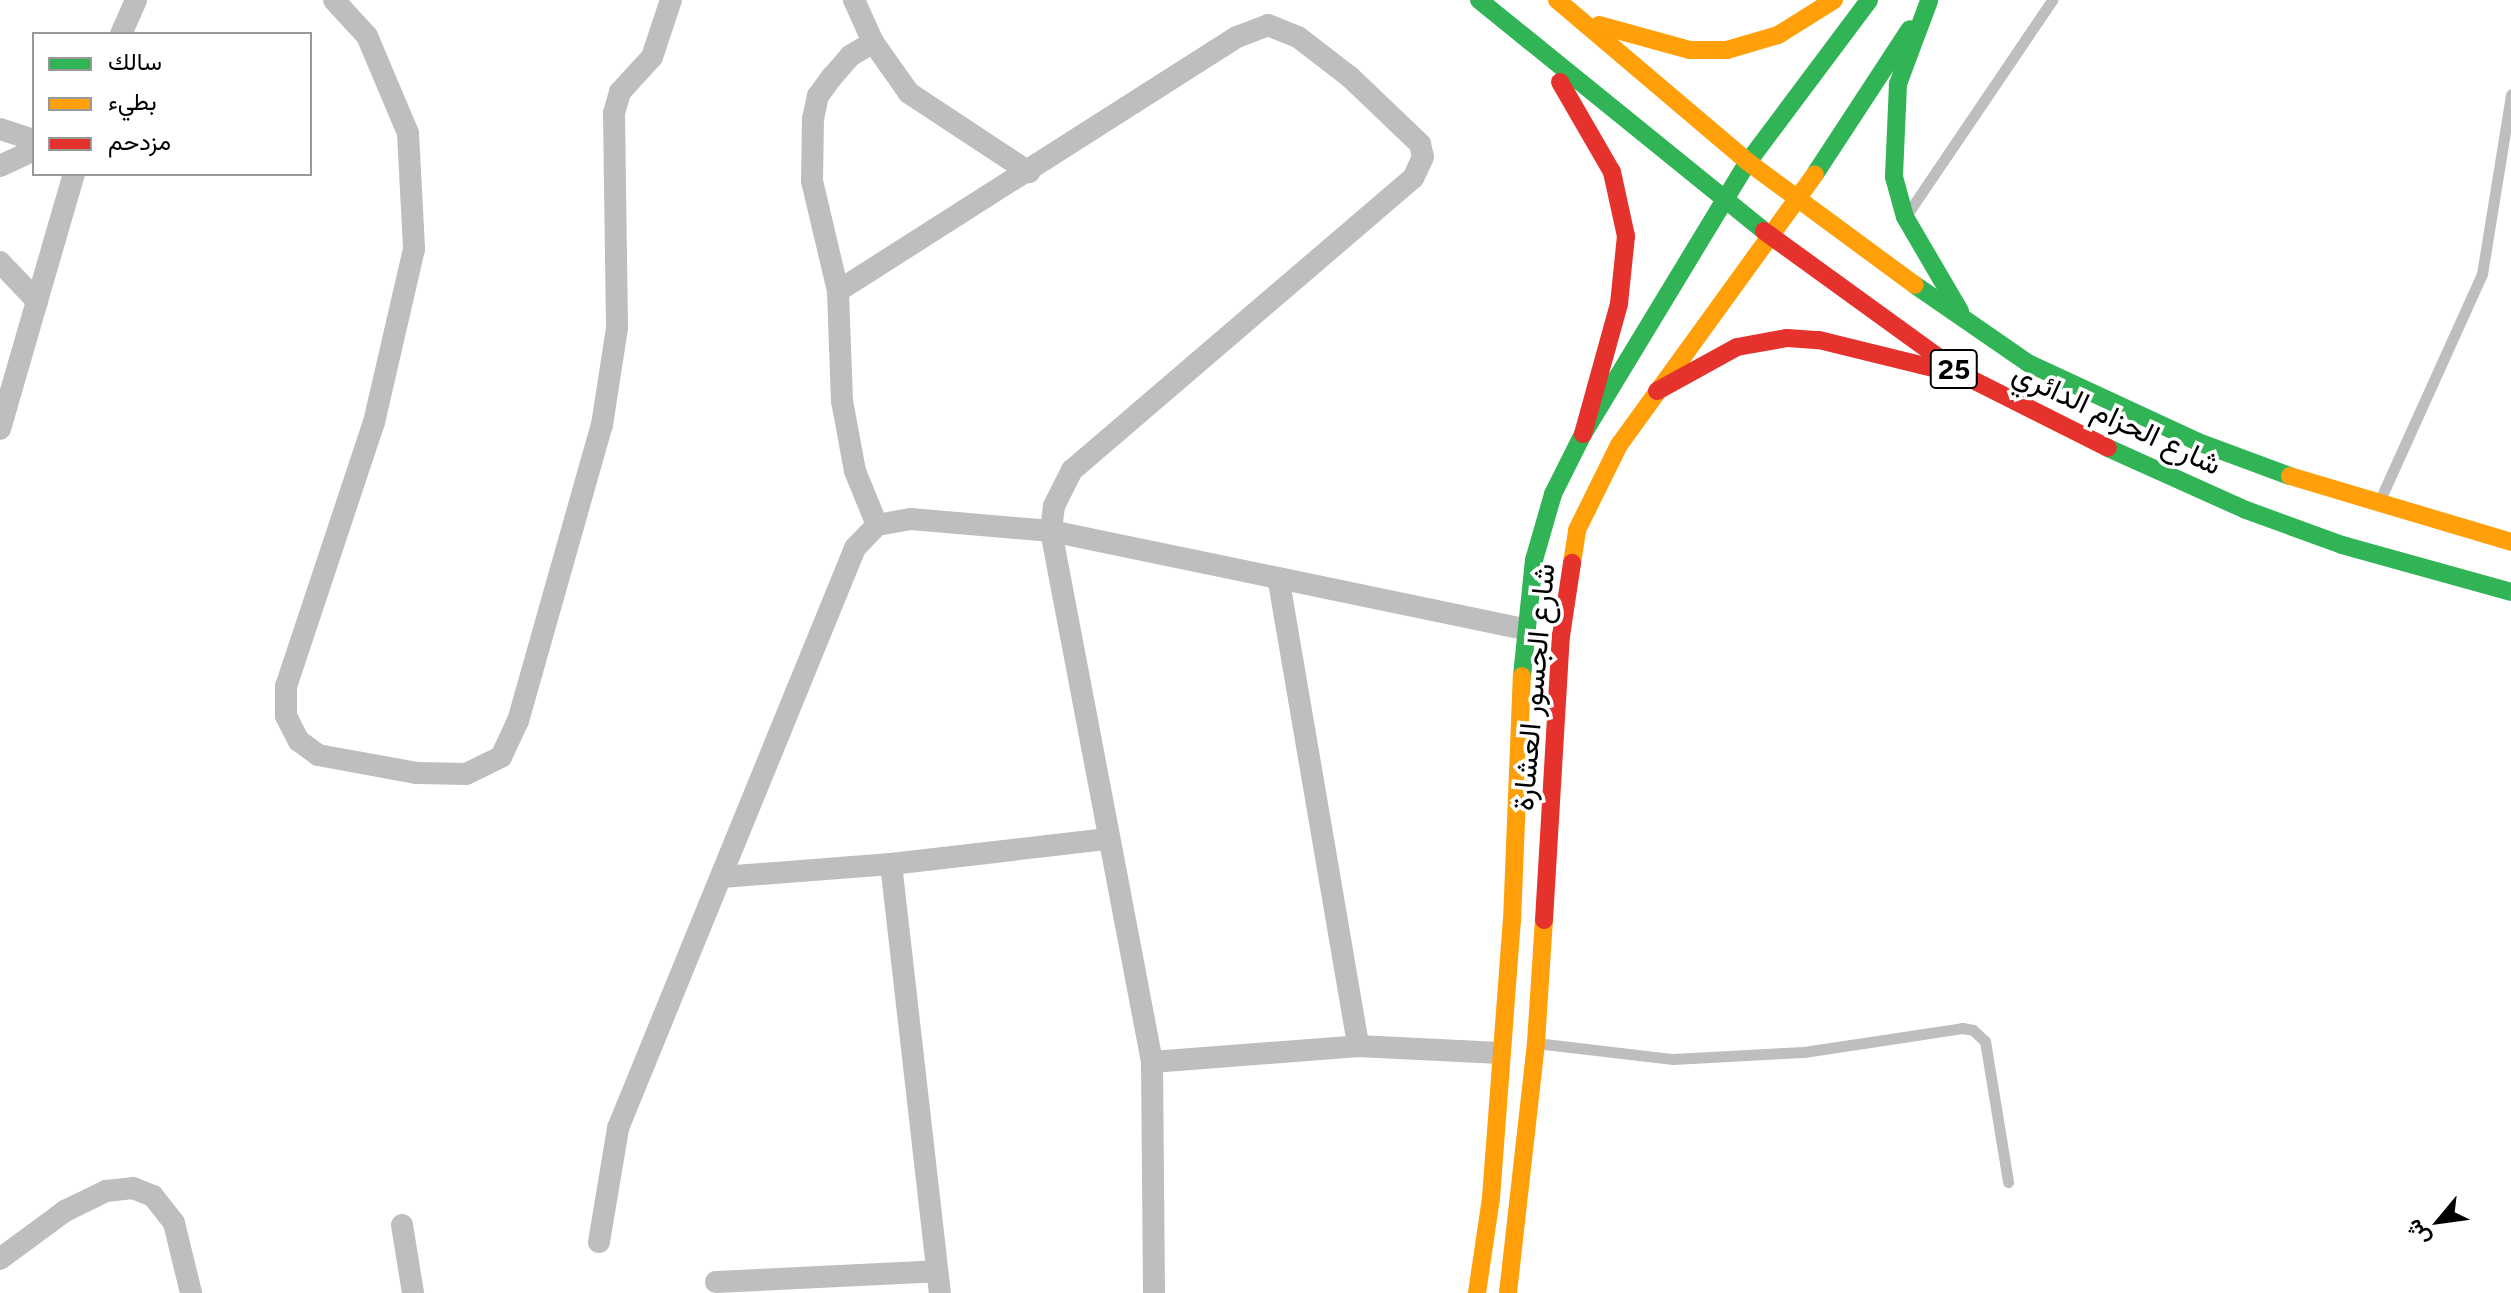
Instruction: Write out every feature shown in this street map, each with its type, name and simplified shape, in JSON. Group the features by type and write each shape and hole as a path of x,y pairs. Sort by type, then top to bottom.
{"main road":[{"name":"شارع الحزام الدائري","path":"1479,0 1724,202 1963,375 2054,424 2246,510 2342,545 2511,592"},
{"name":"شارع الحزام الدائري","path":"1557,0 1748,162 1969,325 2028,363 2198,442 2378,506 2511,542"},
{"path":"1580,18 1635,38 1706,52 1756,44 1834,0"},
{"name":"شارع الجسور العشارة","path":"1477,1293 1491,1198 1512,921 1524,629 1534,560 1553,494 1583,434 1748,162 1869,0"},
{"path":"1929,0 1898,84 1893,122 1894,177 1905,217 1969,325"},
{"name":"شارع الجسور العشارة","path":"1508,1293 1536,1043 1566,585 1577,530 1595,486 1657,391 1773,238 1929,0"},
{"path":"1527,40 1601,147 1626,236 1619,304 1583,434"},
{"path":"1657,391 1737,347 1787,338 1819,340 1963,375"}],"street":[{"path":"122,32 136,0"},
{"path":"334,0 367,36 408,133 414,249 374,422 286,686 286,716 299,741 318,755 417,773 466,774 501,757 518,721 602,425 617,328 614,113 620,92 652,57 671,0"},
{"path":"854,0 873,42 909,93 1029,172"},
{"path":"838,291 1237,37 1268,25 1298,37 1350,77 1412,132 1423,157 1413,178 1072,470 1054,506 1051,531 1106,839 1152,1062 1154,1293"},
{"path":"873,42 850,56 818,96 813,119 812,181 838,291 842,401 855,471 877,525"},
{"path":"0,129 32,139"},
{"path":"0,166 32,151"},
{"path":"0,429 73,176"},
{"path":"0,262 37,301"},
{"path":"599,1242 618,1128 855,548 877,525 911,519 1051,531 1279,582 1524,629"},
{"path":"1279,582 1358,1046"},
{"path":"722,877 891,864 1106,839"},
{"path":"716,1282 938,1282 891,864"},
{"path":"1152,1062 1358,1046 1500,1053"},
{"path":"0,1259 65,1211 106,1191 133,1188 153,1196 174,1223 191,1293"},
{"path":"402,1225 413,1293"}],"lane":[{"path":"1905,217 2052,0"},
{"path":"2378,506 2482,274 2511,94"},
{"path":"1536,1043 1673,1059 1804,1052 1962,1028 1973,1030 1985,1041 2008,1182"}],"traffic: fast":[{"path":"1479,0 1764,231"},
{"path":"1522,676 1534,560 1553,494 1583,434 1748,162 1869,0"},
{"path":"1929,1 1898,84 1894,177 1905,217 1960,311"},
{"path":"1815,174 1910,29"},
{"path":"1915,285 2028,363 2198,442 2290,476"},
{"path":"2108,448 2246,510 2342,545 2511,592"}],"traffic: slow":[{"path":"1557,0 1748,162 1915,285"},
{"path":"1599,25 1690,50 1727,50 1778,35 1834,0"},
{"path":"1572,563 1577,530 1619,445 1815,174"},
{"path":"2290,476 2511,542"},
{"path":"1477,1293 1491,1198 1512,921 1522,676"},
{"path":"1508,1293 1536,1043 1544,920"}],"traffic: jam":[{"path":"1560,82 1612,172 1626,236 1619,304 1583,434"},
{"path":"1764,231 1963,375 2108,448"},
{"path":"1657,391 1737,347 1787,338 1819,340 1945,371"},
{"path":"1544,920 1561,636 1572,563"}]}
